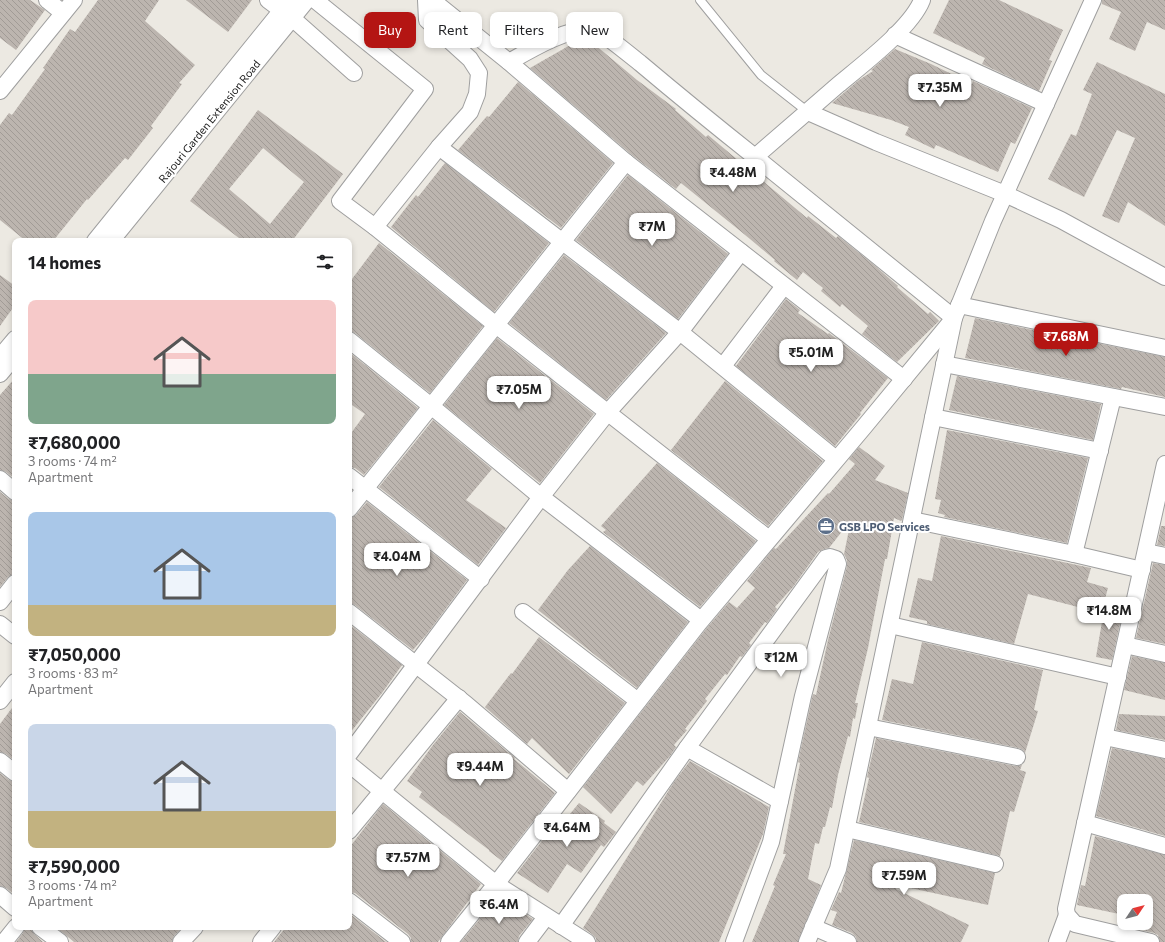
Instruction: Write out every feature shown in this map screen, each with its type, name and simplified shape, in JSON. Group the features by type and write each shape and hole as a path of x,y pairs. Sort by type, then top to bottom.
{"street":[{"path":"47,0 63,13"},
{"path":"0,91 74,0"},
{"path":"268,0 288,10 354,73"},
{"name":"Rajouri Garden Extension Road","path":"98,238 288,10 307,0"},
{"path":"315,0 425,89 340,201 375,226 496,325 769,539"},
{"path":"375,226 438,147 470,112 477,94 479,73 470,59 427,20 426,0"},
{"path":"432,0 509,62 626,162 904,378"},
{"path":"755,157 895,35 916,10 922,0"},
{"path":"807,942 838,870 944,364 957,312 1005,194 1093,0"},
{"name":"Rajouri Garden Extension Road","path":"114,238 156,187 288,10"},
{"path":"509,62 541,44 573,31 583,29 595,30 622,49 755,157 957,312 1165,348"},
{"path":"895,35 1046,104"},
{"path":"808,112 876,142 1005,194 1061,220 1165,277"},
{"path":"438,147 680,332 836,459"},
{"path":"352,505 626,162"},
{"path":"352,750 542,497 608,412 680,332 741,252"},
{"path":"723,366 784,286"},
{"path":"449,942 496,884 701,620 864,427 957,312"},
{"path":"352,342 542,497 701,620"},
{"path":"0,357 12,343"},
{"path":"0,374 12,360"},
{"path":"944,364 1165,407"},
{"path":"1074,554 1113,397"},
{"path":"933,417 1100,451"},
{"path":"1057,942 1067,915 1066,909 1165,464"},
{"path":"352,478 481,579"},
{"path":"0,479 12,489"},
{"path":"912,520 1142,570"},
{"path":"1146,552 1165,556"},
{"path":"561,926 687,748 826,558 830,557 836,559 838,564 803,696 771,842 734,942"},
{"path":"0,602 12,587"},
{"path":"523,612 638,700"},
{"path":"352,614 458,698 568,791"},
{"path":"0,624 12,634"},
{"path":"890,625 1118,677"},
{"path":"1125,645 1165,654"},
{"path":"0,701 12,686"},
{"path":"352,827 458,698"},
{"path":"868,727 1017,757"},
{"path":"1105,737 1165,750"},
{"path":"687,748 780,801"},
{"path":"0,761 12,771"},
{"path":"352,766 496,884 587,942"},
{"path":"1086,823 1165,846"},
{"path":"847,829 995,864"},
{"path":"0,895 12,905"},
{"path":"352,903 402,942"},
{"path":"1067,915 1075,924 1151,942"},
{"path":"527,942 546,916"},
{"path":"813,927 848,942"},
{"path":"4,942 14,930"},
{"path":"44,930 60,942"},
{"path":"181,942 192,930"},
{"path":"261,942 271,930"}],"lane":[{"path":"700,0 761,75 808,112"}],"building":[{"path":"0,0 30,0 45,10 16,50 0,38"},
{"path":"98,0 159,0 145,21 195,65 179,83 182,84 151,126 153,128 128,160 125,158 88,200 87,199 55,238 22,238 0,220 0,125 9,113 12,115 45,69 43,68 70,29 75,32"},
{"path":"186,0 252,0 228,32"},
{"path":"949,0 999,0 1063,30 1049,60 1052,61 1039,91 982,64 985,58 933,33"},
{"path":"1102,0 1165,0 1165,30 1147,22 1135,51 1109,39 1121,12 1102,4"},
{"path":"566,47 599,48 637,80 676,109 675,110 706,137 708,135 807,218 808,216 836,238 838,236 874,265 928,314 930,312 939,321 897,362 862,334 868,326 842,304 840,307 821,291 823,288 803,272 797,280 744,234 681,183 676,189 632,155 530,68"},
{"path":"895,49 931,64 972,84 973,81 1032,108 1015,144 1011,142 998,172 936,145 934,149 905,135 909,127 891,120 832,103 859,80 873,71 871,70"},
{"path":"1097,62 1165,94 1165,226 1128,202 1119,223 1102,216 1135,138 1117,130 1084,197 1048,179 1071,134 1076,136 1092,94 1083,90"},
{"path":"518,82 613,163 561,228 458,150 487,116 489,117"},
{"path":"258,110 343,174 294,238 239,238 190,201","holes":["263,148 304,182 270,224 229,189"]},
{"path":"445,163 549,243 494,312 391,227 416,195 418,197"},
{"path":"628,175 728,254 678,319 576,240"},
{"path":"379,243 483,326 430,393 352,332 352,279"},
{"path":"564,255 666,333 606,400 509,323"},
{"path":"0,275 12,284 12,309 0,326"},
{"path":"786,299 800,310 798,313 828,334 829,333 888,378 835,446 736,366"},
{"path":"975,318 1165,357 1165,397 1122,387 1121,389 965,358"},
{"path":"497,338 594,414 540,483 444,405"},
{"path":"352,354 418,408 364,475 352,468 352,432 365,414 352,405"},
{"path":"957,376 1101,404 1093,440 949,410"},
{"path":"12,381 12,477 0,470 0,395"},
{"path":"725,381 823,461 768,526 671,450"},
{"path":"433,420 492,469 466,500 506,528 478,565 379,487"},
{"path":"947,430 1088,458 1067,543 944,517 945,515 938,513 941,500 935,499"},
{"path":"859,447 885,466 875,480 908,493 902,520 901,521 894,518 887,559 885,559 868,648 855,703 858,703 855,719 853,718 850,737 848,736 838,775 832,808 830,807 819,844 815,843 808,879 821,885 798,942 752,942 775,886 773,885 786,854 783,854 800,763 798,762 813,694 816,695 847,566 847,560 844,554 851,520 829,548 818,552 793,587 775,607 777,609 749,643 751,645 742,657 740,656 727,675 725,674 705,699 707,701 685,729 687,730 674,745 676,747 670,756 643,786 637,781 611,814 583,787 706,629 729,602 737,608 755,588 747,581 774,548 776,549 828,493 829,494 855,464 849,459"},
{"path":"657,463 756,541 700,607 603,532 606,530 601,526"},
{"path":"0,492 12,500 12,575 8,577 0,587"},
{"path":"367,502 467,580 427,634 413,650 352,604 352,517 356,515"},
{"path":"1161,526 1165,526 1165,546 1157,545"},
{"path":"941,536 1091,568 1087,582 1108,588 1101,613 1028,594 1014,644 927,624 927,621 909,617 918,578 932,581"},
{"path":"590,546 688,622 637,688 538,610 568,570"},
{"path":"1153,563 1165,565 1165,644 1136,638"},
{"path":"1105,604 1124,606 1112,660 1096,657"},
{"path":"352,626 402,665 352,730"},
{"path":"539,637 625,703 569,774 532,738 527,744 485,707 511,673 512,674"},
{"path":"922,642 1043,670 1034,710 1038,711 1025,753 1019,748 882,720 892,679 913,684"},
{"path":"1132,656 1165,663 1165,700 1124,690"},
{"path":"12,708 12,759 0,752 0,724"},
{"path":"460,712 555,793 502,861 419,797 422,792 407,781 433,745"},
{"path":"1119,714 1165,716 1165,740 1116,730"},
{"path":"876,738 1015,766 1022,765 1020,770 1026,772 1014,812 1010,811 1000,856 859,822"},
{"path":"1112,748 1165,759 1165,836 1096,816"},
{"path":"690,761 769,807 763,834 719,942 596,942 596,938 583,928 674,782"},
{"path":"0,773 12,781 12,893 0,886"},
{"path":"579,803 605,821 604,823 616,832 604,847 601,845 581,873 567,864 548,893 517,873 551,829 555,832"},
{"path":"383,804 481,884 438,942 411,942 411,938 408,934 355,893 352,892 352,844"},
{"path":"1095,836 1165,855 1165,942 1160,942 1158,935 1142,930 1153,930 1153,894 1117,894 1117,914 1077,905 1081,885 1085,886"},
{"path":"854,840 995,873 988,905 897,885 896,889 969,925 961,942 857,942 856,937 852,933 832,925 837,912 831,910 839,892 841,893"},
{"path":"500,898 533,919 519,936 518,942 461,942 483,915"},
{"path":"352,915 386,942 274,942 284,930 352,930"},
{"path":"24,930 32,930 34,934 43,942 16,942"},
{"path":"60,930 179,930 174,936 172,942 74,942"}],"place":[{"name":"GSB LPO Services","path":"826,526"}]}
